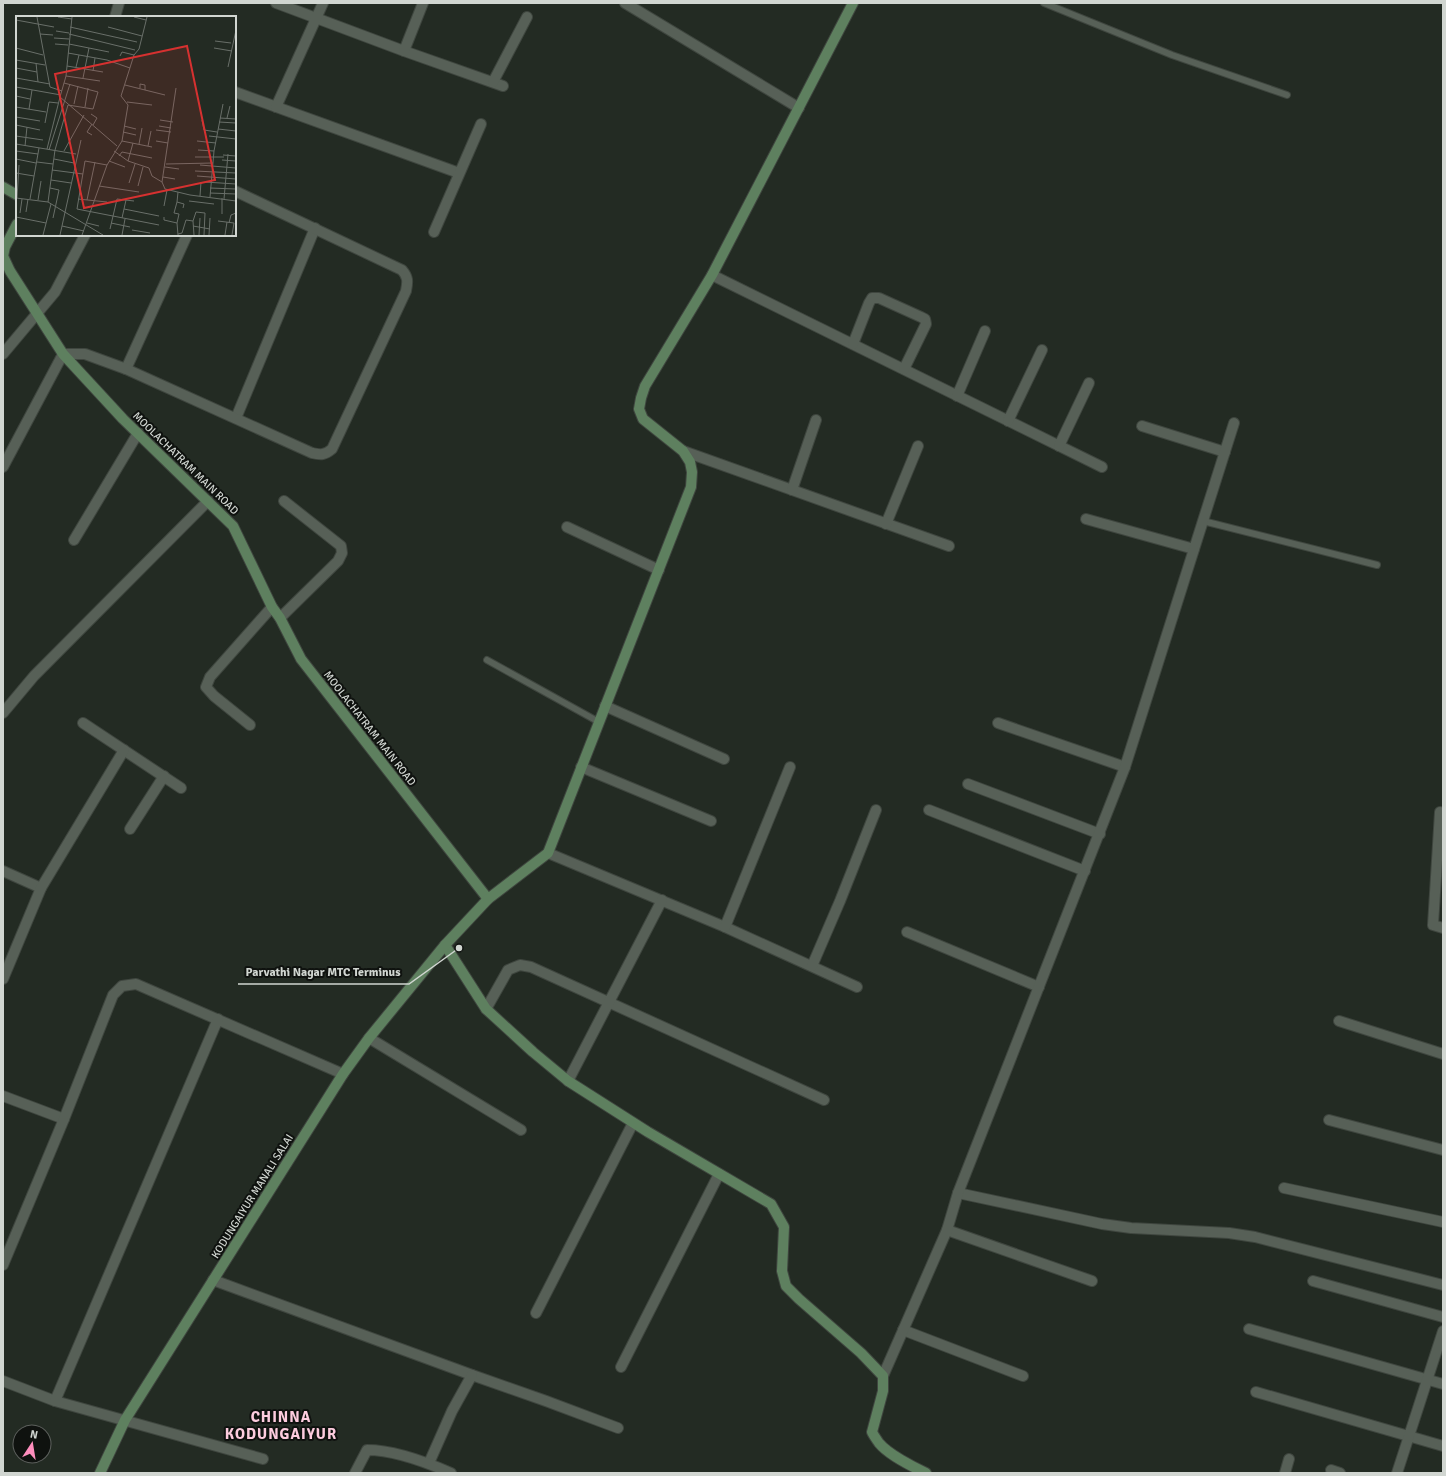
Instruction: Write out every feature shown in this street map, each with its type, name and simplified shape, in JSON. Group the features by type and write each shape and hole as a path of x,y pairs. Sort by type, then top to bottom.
{"street":[{"path":"115,16 119,3"},
{"path":"276,3 503,86"},
{"path":"276,107 323,3"},
{"path":"404,51 423,3"},
{"path":"625,3 800,108"},
{"path":"853,3 800,108 712,275 645,386 639,409 644,419 683,451 690,462 692,472 691,487 548,853 725,927 857,987"},
{"path":"493,82 527,17"},
{"path":"236,92 459,174"},
{"path":"434,232 481,124"},
{"path":"3,187 16,194"},
{"path":"3,466 63,354 85,354 126,369 312,453 321,455 327,453 332,448 406,291 408,282 407,276 402,270 236,191"},
{"name":"MOOLACHATRAM MAIN ROAD","path":"16,225 6,236 3,256 10,271 63,354 138,433 233,526 272,607 280,618 300,660 488,898"},
{"path":"236,418 315,228"},
{"path":"3,354 55,292 84,236"},
{"path":"126,369 187,236"},
{"path":"712,275 1102,467"},
{"path":"853,344 868,303 872,298 879,298 921,317 925,319 926,324 904,369"},
{"path":"957,396 985,331"},
{"path":"1008,421 1042,350"},
{"path":"1059,446 1089,383"},
{"path":"792,490 816,420"},
{"path":"926,1473 915,1471 880,1444 872,1432 883,1391 883,1376 946,1230 958,1193 1125,767 1234,423"},
{"path":"1142,426 1225,452"},
{"path":"74,540 138,433"},
{"path":"886,524 918,446"},
{"path":"683,451 949,546"},
{"path":"3,713 34,676 208,501"},
{"path":"280,618 338,561 342,553 341,546 284,501"},
{"path":"1086,519 1194,549"},
{"path":"567,527 658,570"},
{"path":"250,725 206,688 210,677 272,607"},
{"path":"605,706 724,759"},
{"path":"83,723 181,788"},
{"path":"998,723 1125,767"},
{"path":"3,979 41,888 124,750"},
{"path":"581,767 711,821"},
{"path":"725,927 790,767"},
{"path":"130,829 164,776"},
{"path":"968,784 1100,834"},
{"path":"812,966 840,901 876,810"},
{"path":"929,810 1085,871"},
{"path":"1440,812 1433,925 1443,928"},
{"name":"KODUNGAIYUR MANALI SALAI","path":"100,1473 125,1420 343,1074 445,945 488,898 548,853"},
{"path":"3,871 41,888"},
{"path":"568,1081 662,900"},
{"path":"907,932 1039,987"},
{"path":"445,945 486,1009 533,1052 568,1081 633,1123 771,1204 784,1227 782,1271 786,1286 861,1353 883,1376"},
{"path":"486,1009 508,970 520,965 531,967 824,1100"},
{"path":"3,1265 64,1119 113,996 122,986 136,984 343,1074"},
{"path":"55,1401 218,1020"},
{"path":"1339,1021 1443,1054"},
{"path":"370,1038 521,1130"},
{"path":"3,1096 64,1119"},
{"path":"1329,1120 1443,1150"},
{"path":"536,1314 633,1123"},
{"path":"621,1367 718,1174"},
{"path":"1284,1188 1443,1222"},
{"path":"958,1193 1102,1224 1131,1228 1255,1237 1443,1285"},
{"path":"946,1230 1092,1281"},
{"path":"213,1280 618,1428"},
{"path":"1313,1281 1443,1317"},
{"path":"1249,1329 1443,1384"},
{"path":"903,1330 1023,1376"},
{"path":"1397,1473 1443,1331"},
{"path":"429,1463 452,1412 472,1375"},
{"path":"3,1381 55,1401 263,1459"},
{"path":"1256,1392 1443,1446"},
{"path":"355,1473 367,1450 381,1450 429,1463 451,1473"},
{"path":"1285,1473 1289,1458"}],"lane":[{"path":"1044,3 1172,55 1287,95"},
{"path":"1203,521 1377,564"},
{"path":"487,660 599,722"}],"place":[{"name":"Parvathi Nagar MTC Terminus","path":"459,948"}],"district":[{"name":"CHINNA KODUNGAIYUR","path":"281,1426"}]}
